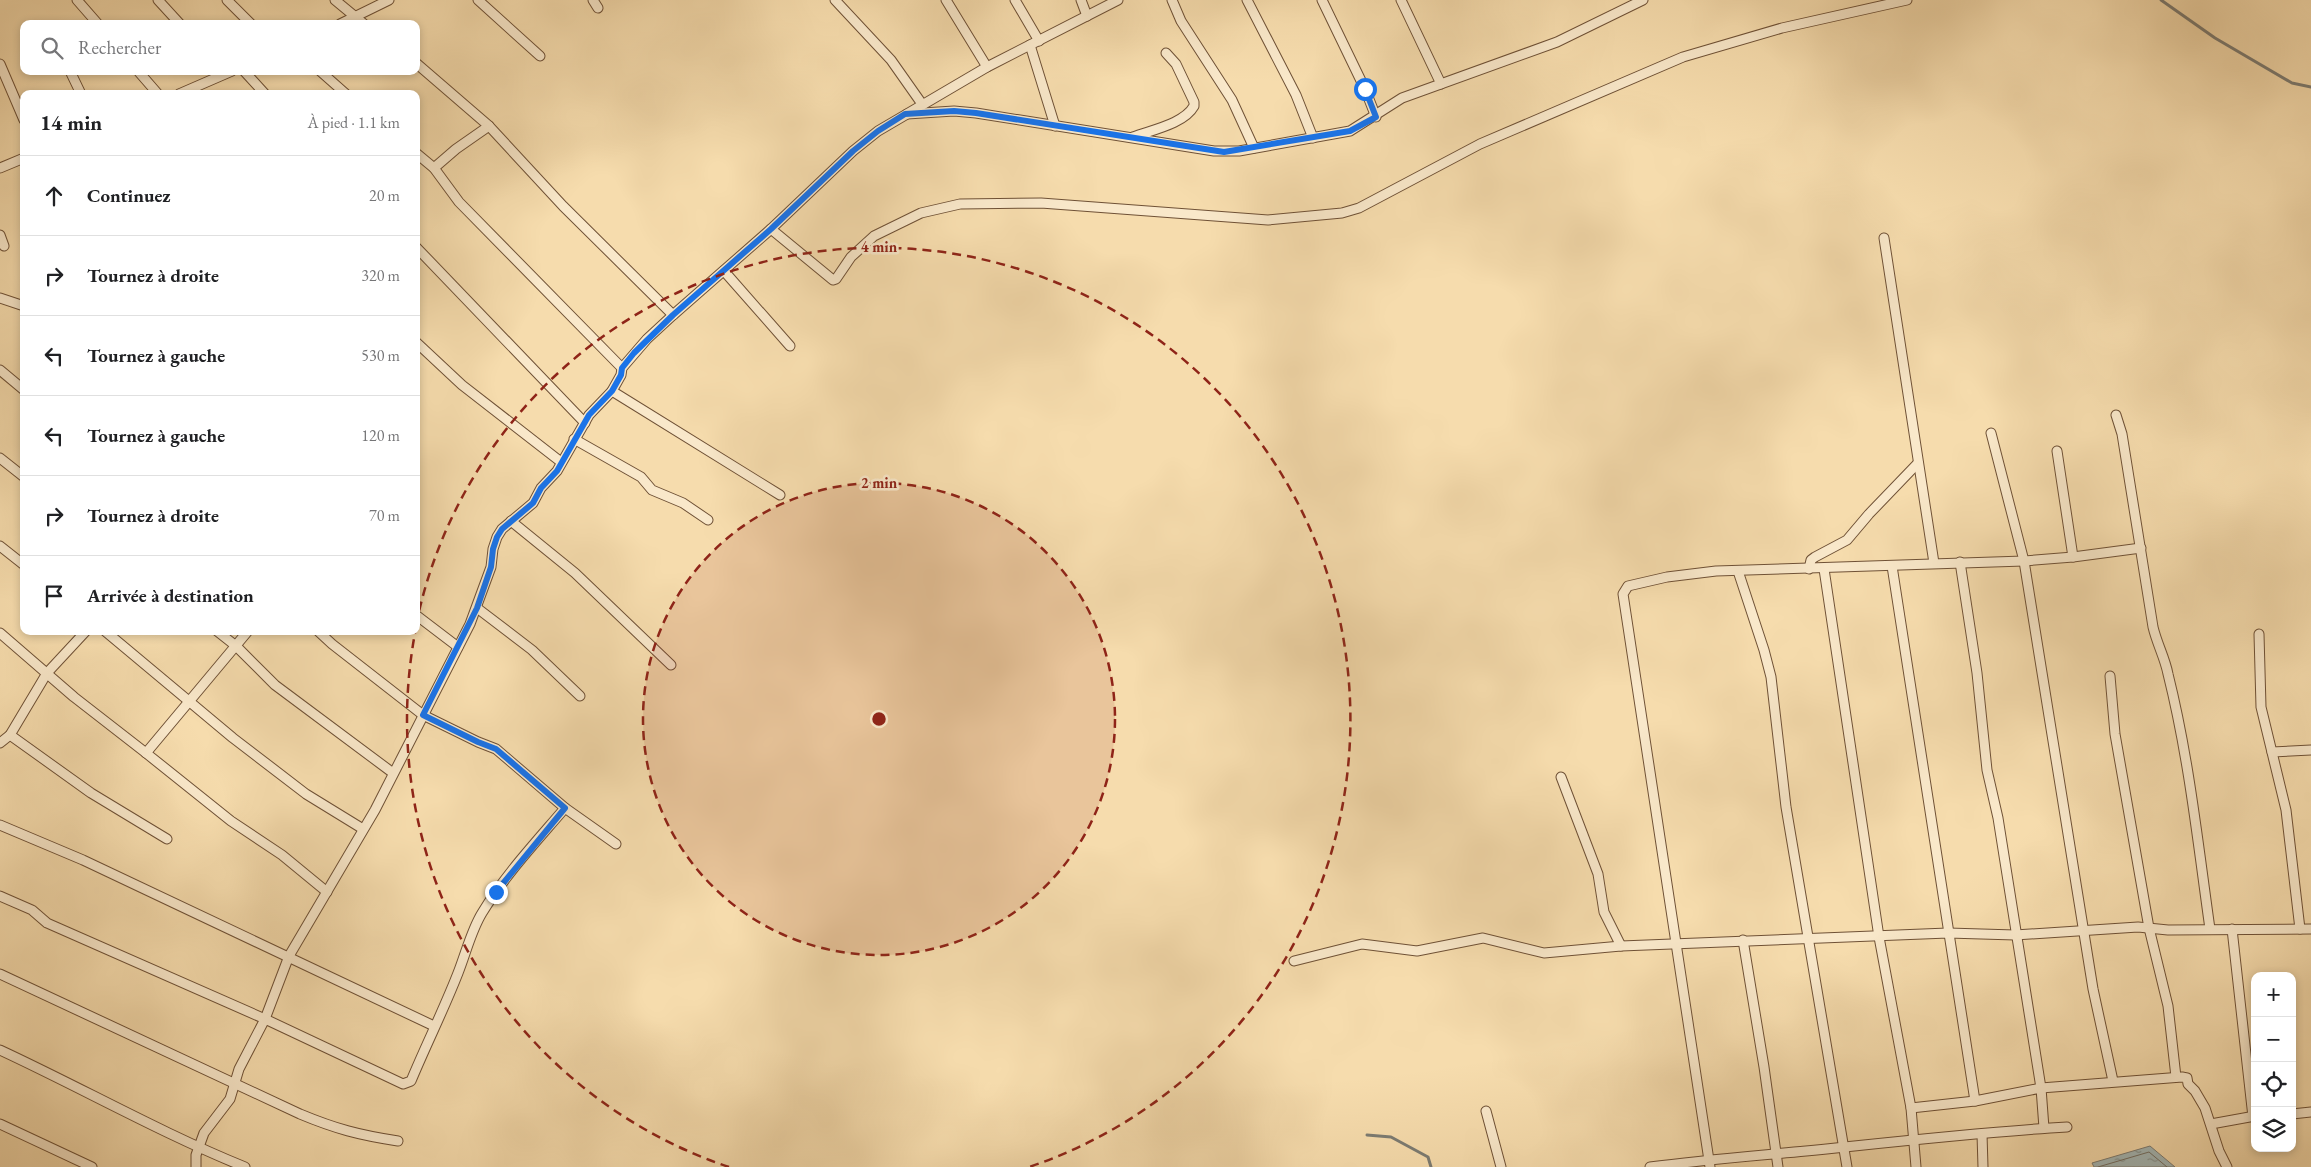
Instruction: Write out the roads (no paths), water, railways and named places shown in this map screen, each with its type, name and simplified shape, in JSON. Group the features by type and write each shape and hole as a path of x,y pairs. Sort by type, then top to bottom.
{"street":[{"path":"77,0 94,20"},
{"path":"158,0 176,20"},
{"path":"227,0 247,20"},
{"path":"335,0 359,20"},
{"path":"349,20 389,0"},
{"path":"478,0 540,56"},
{"path":"835,0 890,60 922,104"},
{"path":"946,0 987,67"},
{"path":"1016,0 1034,43 1055,126"},
{"path":"1081,0 1087,16"},
{"path":"196,1167 198,1148 204,1133 230,1099 246,1054 265,1019 289,956 363,829 477,608 491,567 493,549 497,537 511,521 533,503 541,488 552,478 585,422 612,391 621,375 622,368 673,315 771,229 853,151 878,131 987,67 1118,0"},
{"path":"1172,0 1181,21 1232,100 1254,148"},
{"path":"1247,0 1296,95 1313,138"},
{"path":"1322,0 1365,89 1376,117"},
{"path":"1401,0 1441,84"},
{"path":"905,114 968,112 1214,151 1239,151 1350,131 1376,117 1402,98 1557,42 1642,0"},
{"path":"771,229 833,280 836,279 851,257 874,236 921,213 960,204 1041,203 1268,220 1342,213 1371,204 1480,144 1683,57 1782,28 1907,0"},
{"path":"1130,138 1169,124 1186,115 1194,106 1194,102 1176,64 1166,53"},
{"path":"0,64 20,111"},
{"path":"420,66 489,126 563,206 673,315"},
{"path":"72,75 79,90"},
{"path":"141,75 155,90"},
{"path":"188,90 220,75"},
{"path":"248,75 261,90"},
{"path":"325,75 341,90"},
{"path":"434,168 456,149 489,126"},
{"path":"420,156 434,168 459,202 622,368"},
{"path":"0,168 20,160"},
{"path":"0,235 4,246"},
{"path":"1884,238 1934,564"},
{"path":"420,252 585,422"},
{"path":"724,271 790,346"},
{"path":"0,298 20,305"},
{"path":"420,346 462,385 561,462"},
{"path":"0,370 20,387"},
{"path":"612,391 780,495"},
{"path":"2116,414 2122,434 2157,646 2168,672 2174,699 2192,802 2210,929"},
{"path":"1991,433 2024,561 2083,931 2093,989 2113,1081"},
{"path":"574,439 641,477 652,490 683,503 708,520"},
{"path":"2057,451 2073,558"},
{"path":"0,458 20,474"},
{"path":"1809,569 1815,557 1847,540 1869,514 1918,464"},
{"path":"511,521 575,573 671,665"},
{"path":"0,546 20,562"},
{"path":"1710,1163 1623,594 1628,586 1716,571 1824,569 1960,562 2024,561 2073,558 2141,548"},
{"path":"1960,562 1977,673 1987,770 1998,818 2041,1088 2044,1128"},
{"path":"1892,566 1975,1101"},
{"path":"1824,569 1879,937 1911,1108 1916,1167"},
{"path":"1738,571 1771,677 1786,807 1847,1167"},
{"path":"477,608 532,650 580,696"},
{"path":"420,618 458,646"},
{"path":"0,633 47,674 146,754 230,820 282,854 326,892"},
{"path":"2259,634 2261,707 2286,810 2300,929"},
{"path":"0,743 10,735 47,674 82,635"},
{"path":"110,635 233,738 306,794 363,829"},
{"path":"222,635 236,646 275,685 393,773"},
{"path":"146,754 245,635"},
{"path":"322,635 423,715 496,749 565,808 616,844"},
{"path":"2110,676 2116,734 2149,928 2168,1006 2176,1077"},
{"path":"10,735 91,793 167,839"},
{"path":"2272,752 2311,750"},
{"path":"1560,777 1598,874 1604,912 1621,946"},
{"path":"0,896 32,910 47,923 265,1019 403,1084 411,1081 470,943 472,932 482,914 501,885 565,808"},
{"path":"0,825 83,860 434,1026"},
{"path":"1294,961 1362,944 1417,950 1483,938 1544,953 1676,943 1810,940 1948,933 2016,935 2149,928 2311,929"},
{"path":"2232,929 2253,1107"},
{"path":"1743,940 1778,1167"},
{"path":"0,974 337,1130 356,1135 398,1141"},
{"path":"0,1050 82,1088 198,1148 245,1167"},
{"path":"1911,1108 1975,1101 2041,1088 2113,1081 2186,1078 2188,1084 2195,1091 2205,1108 2219,1151 2227,1167"},
{"path":"1486,1111 1501,1167"},
{"path":"2296,1114 2311,1112"},
{"path":"2211,1124 2251,1117"},
{"path":"0,1124 92,1167"},
{"path":"1650,1167 1710,1163 1915,1138 2068,1126"},
{"path":"1982,1134 1982,1167"}],"water":[{"path":"2150,1146 2175,1167 2094,1167 2092,1163"}],"waterway":[{"path":"2161,0 2215,38 2292,83 2311,87"},
{"path":"1367,1135 1391,1137 1428,1157 1431,1167"}]}
